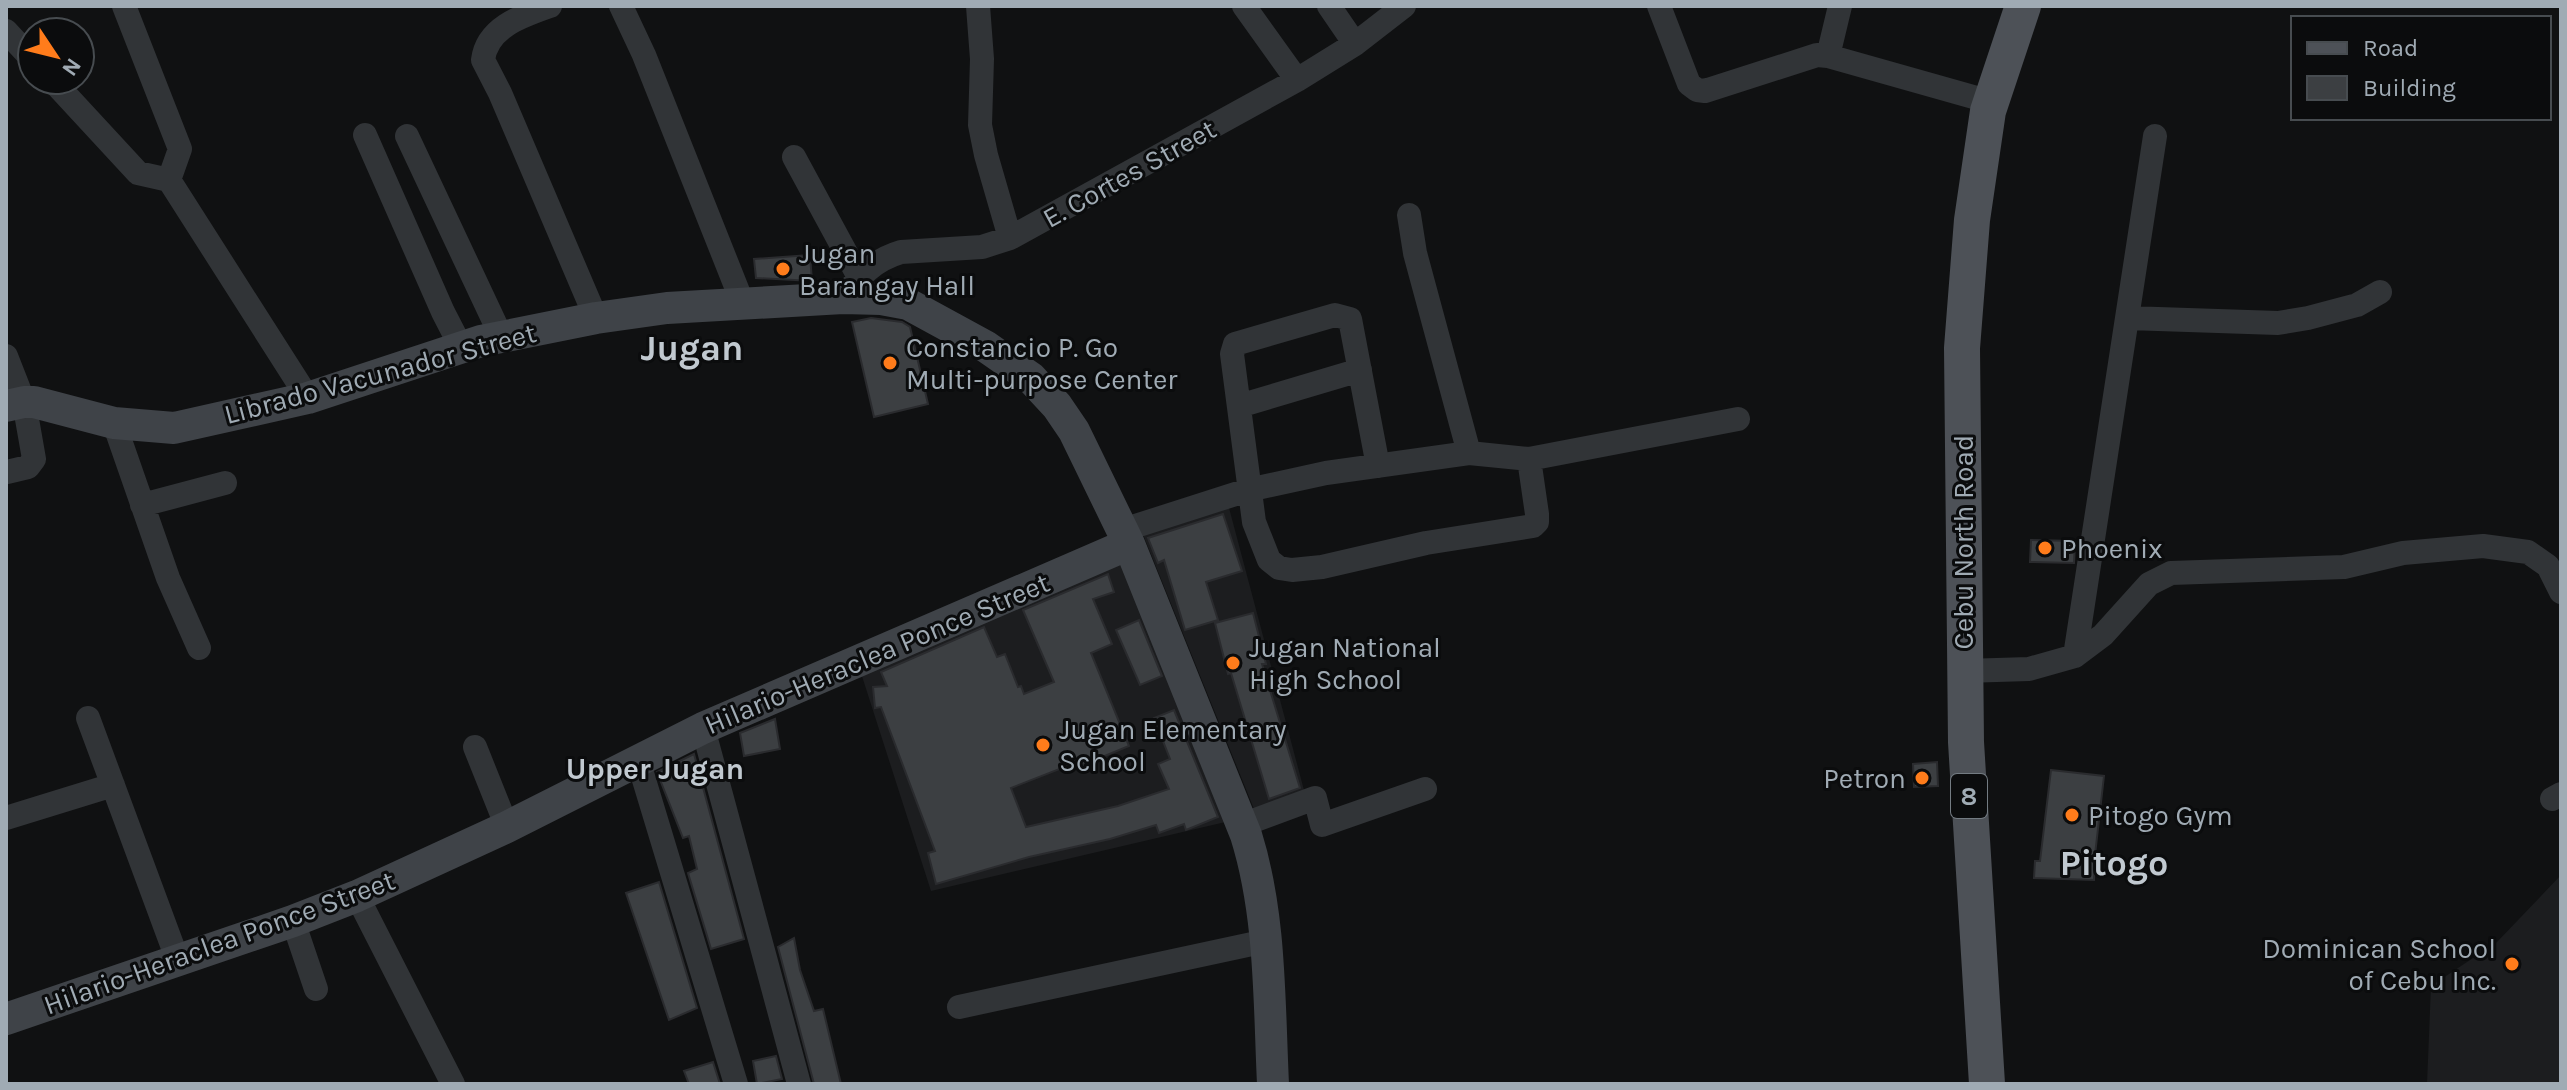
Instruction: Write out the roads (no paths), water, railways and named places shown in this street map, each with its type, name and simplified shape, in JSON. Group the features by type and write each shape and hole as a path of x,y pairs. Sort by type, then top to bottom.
{"main road":[{"name":"Cebu North Road","path":"2007,1084 1975,671 1962,348 1972,220 1991,102 2023,6"},
{"name":"Cebu North Road","path":"1987,1084 1966,742 1975,671 1984,285 1999,145 2041,6"}],"street":[{"path":"124,6 180,149 169,180"},
{"path":"550,6 497,32 488,41 483,60 596,318"},
{"path":"621,6 644,55 743,304"},
{"path":"978,6 982,59 980,125 1010,238"},
{"path":"1244,6 1297,80"},
{"path":"1329,6 1355,44"},
{"name":"E. Cortes Street","path":"851,288 875,263 901,252 982,247 1010,238 1297,80 1355,44 1404,6"},
{"path":"1659,6 1689,84 1697,90 1705,91 1817,55 1991,102"},
{"path":"1828,56 1840,6"},
{"path":"67,96 138,173 169,180 308,398"},
{"path":"365,135 461,347"},
{"path":"407,136 501,336"},
{"path":"2075,656 2155,136"},
{"path":"794,157 851,288"},
{"path":"1409,215 1415,253 1469,453"},
{"name":"Librado Vacunador Street","path":"15,404 114,423 174,428 308,398 501,336 596,318 667,308 743,304 851,288 881,299 908,304 985,346 1031,378 1057,406 1074,431 1126,537 1256,867 1266,941 1273,1084"},
{"path":"2128,318 2278,323 2357,305 2380,292"},
{"path":"1378,466 1350,319 1335,315 1235,344 1232,354 1254,522 1269,560 1279,568 1322,567 1426,543 1533,526 1537,522 1537,514 1529,459"},
{"path":"6,356 15,404 34,459 28,467 7,472"},
{"path":"1239,406 1360,370"},
{"path":"1126,537 1248,490 1326,473 1469,453 1529,459 1738,419"},
{"path":"114,423 168,578 199,648"},
{"path":"142,505 225,483"},
{"name":"Hilario-Heraclea Ponce Street","path":"6,1019 293,921 357,896 507,827 703,728 1126,537"},
{"path":"1975,671 2029,669 2075,656 2103,635 2149,584 2171,573 2344,567 2403,553 2483,546 2528,552 2548,566 2561,592"},
{"path":"88,718 178,961"},
{"path":"703,728 799,1084"},
{"path":"475,747 507,827"},
{"path":"638,760 736,1084"},
{"path":"6,818 113,785"},
{"path":"1242,825 1315,798 1322,825 1425,789"},
{"path":"357,896 453,1084"},
{"path":"293,921 316,989"},
{"path":"959,1007 1266,941"}],"place":[{"name":"Jugan Barangay Hall","path":"783,269"},
{"name":"Constancio P. Go Multi-purpose Center","path":"890,363"},
{"name":"Phoenix","path":"2045,548"},
{"name":"Jugan National High School","path":"1233,663"},
{"name":"Jugan Elementary School","path":"1043,745"},
{"name":"Petron","path":"1922,778"},
{"name":"Pitogo Gym","path":"2072,815"},
{"name":"Dominican School of Cebu Inc.","path":"2512,964"}],"district":[{"name":"Jugan","path":"692,347"},
{"name":"Upper Jugan","path":"655,769"},
{"name":"Pitogo","path":"2114,862"}]}
